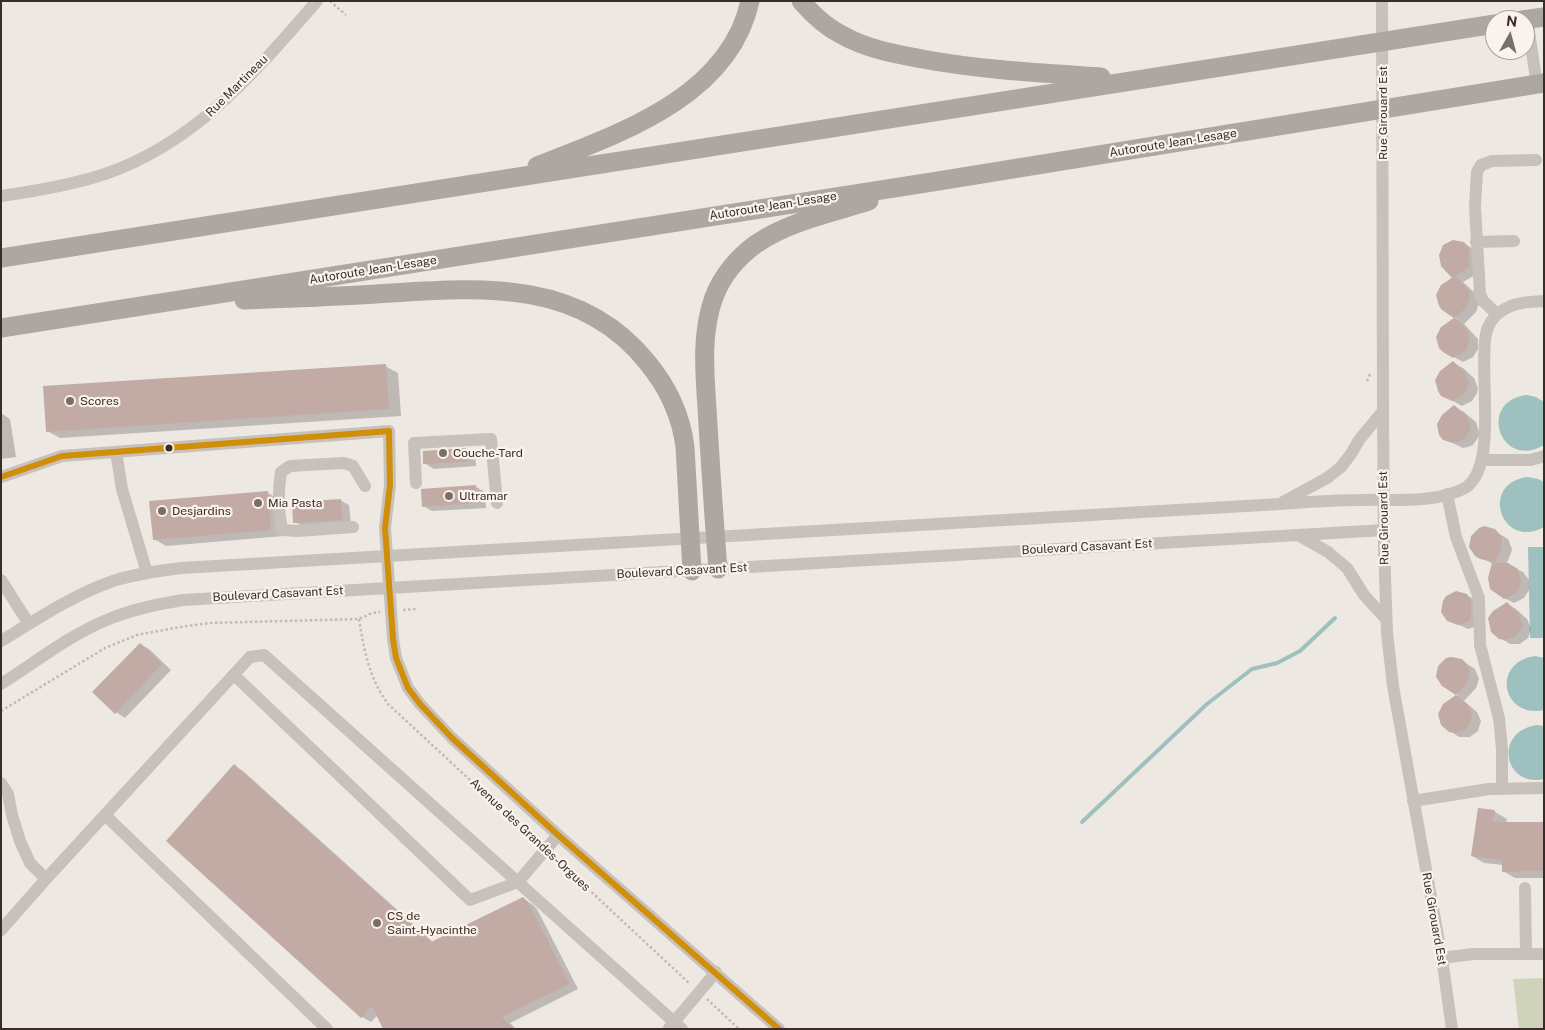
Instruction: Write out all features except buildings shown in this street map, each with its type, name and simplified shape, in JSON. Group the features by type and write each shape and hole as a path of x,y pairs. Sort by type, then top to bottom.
{"highway":[{"path":"501,180 613,136 681,98 705,78 725,56 740,31 750,1"},
{"path":"801,1 816,17 833,30 852,40 885,52 991,70 1135,80"},
{"path":"1,258 1485,26"},
{"name":"Autoroute Jean-Lesage","path":"1,328 932,182 1540,84"},
{"path":"718,569 705,344 711,306 721,283 746,252 778,231 798,223 932,182"},
{"path":"145,305 498,290 532,295 564,303 581,310 610,327 635,348 656,374 673,404 682,429 685,447 692,571"}],"street":[{"name":"Rue Martineau","path":"1,196 69,184 104,174 138,160 168,144 206,118 227,99 253,73 317,1"},
{"name":"Rue Girouard Est","path":"1382,1 1383,411 1386,619 1391,673 1442,958 1452,1029"},
{"path":"1535,48 1540,84"},
{"path":"1497,314 1481,297 1476,242 1475,184 1477,172 1484,163 1492,161 1536,160"},
{"path":"1476,242 1514,241"},
{"path":"1,642 92,589 146,573 214,565 1280,504 1420,499 1448,494 1463,489 1472,482 1482,460 1485,343 1489,326 1497,314 1514,304 1544,301"},
{"path":"1280,504 1327,478 1341,467 1359,440 1383,411"},
{"name":"Avenue des Grandes-Orgues","path":"116,452 389,431 390,485 385,528 389,588 394,649 408,688 420,704 452,738 558,835 779,1029"},
{"path":"416,483 414,443 491,439 497,503"},
{"path":"1,477 62,456 116,452 122,489 146,573"},
{"path":"1482,460 1524,460 1544,457"},
{"path":"353,527 298,531 282,530 279,486 281,472 290,466 344,463 353,466 365,486"},
{"path":"1448,494 1456,537 1479,598 1480,645 1499,718 1502,749 1502,789"},
{"name":"Boulevard Casavant Est","path":"1,684 66,642 98,624 120,615 176,601 1384,530"},
{"path":"1298,535 1328,552 1347,568 1364,595 1386,619"},
{"path":"1,580 29,624"},
{"path":"1,930 250,657 264,656 518,882 675,1027 716,972"},
{"path":"234,675 470,900 518,882 558,835"},
{"path":"1,783 8,794 20,841 30,863 46,879"},
{"path":"1414,801 1480,790 1544,788"},
{"path":"105,815 327,1029"},
{"path":"1525,888 1526,954"},
{"path":"1442,958 1473,954 1544,954"}],"path":[{"path":"330,1 346,15"},
{"name":"Boulevard Casavant Est","path":"1,711 99,652 132,636 210,623 359,618 372,613"},
{"name":"Avenue des Grandes-Orgues","path":"359,618 366,657 378,688 388,704 739,1029"}],"green space":[{"path":"1544,978 1544,1029 1519,1029 1513,979"}],"water":[{"path":"1527,395 1536,397 1544,402 1544,445 1529,451 1516,449 1506,442 1500,432 1499,420 1502,409 1511,400"},
{"path":"1528,477 1544,482 1544,527 1529,532 1517,530 1507,523 1502,513 1500,502 1504,491 1513,482"},
{"path":"1528,547 1544,547 1544,638 1530,638"},
{"path":"1535,656 1544,658 1544,710 1530,711 1519,706 1511,698 1507,689 1507,678 1512,668 1521,660"},
{"path":"1537,725 1544,726 1544,779 1530,780 1520,775 1513,767 1509,758 1509,747 1514,737 1523,729"}],"waterway":[{"path":"1082,822 1207,704 1252,669 1277,663 1300,651 1335,618"}],"transit line":[{"path":"1,477 62,456 389,431 390,485 385,528 393,639 396,658 408,688 420,704 452,738 558,835 779,1029"}],"place":[{"name":"Scores","path":"70,401"},
{"name":"Couche-Tard","path":"443,453"},
{"name":"Ultramar","path":"449,496"},
{"name":"Mia Pasta","path":"258,503"},
{"name":"Desjardins","path":"162,511"},
{"name":"CS de Saint-Hyacinthe","path":"377,923"}]}
